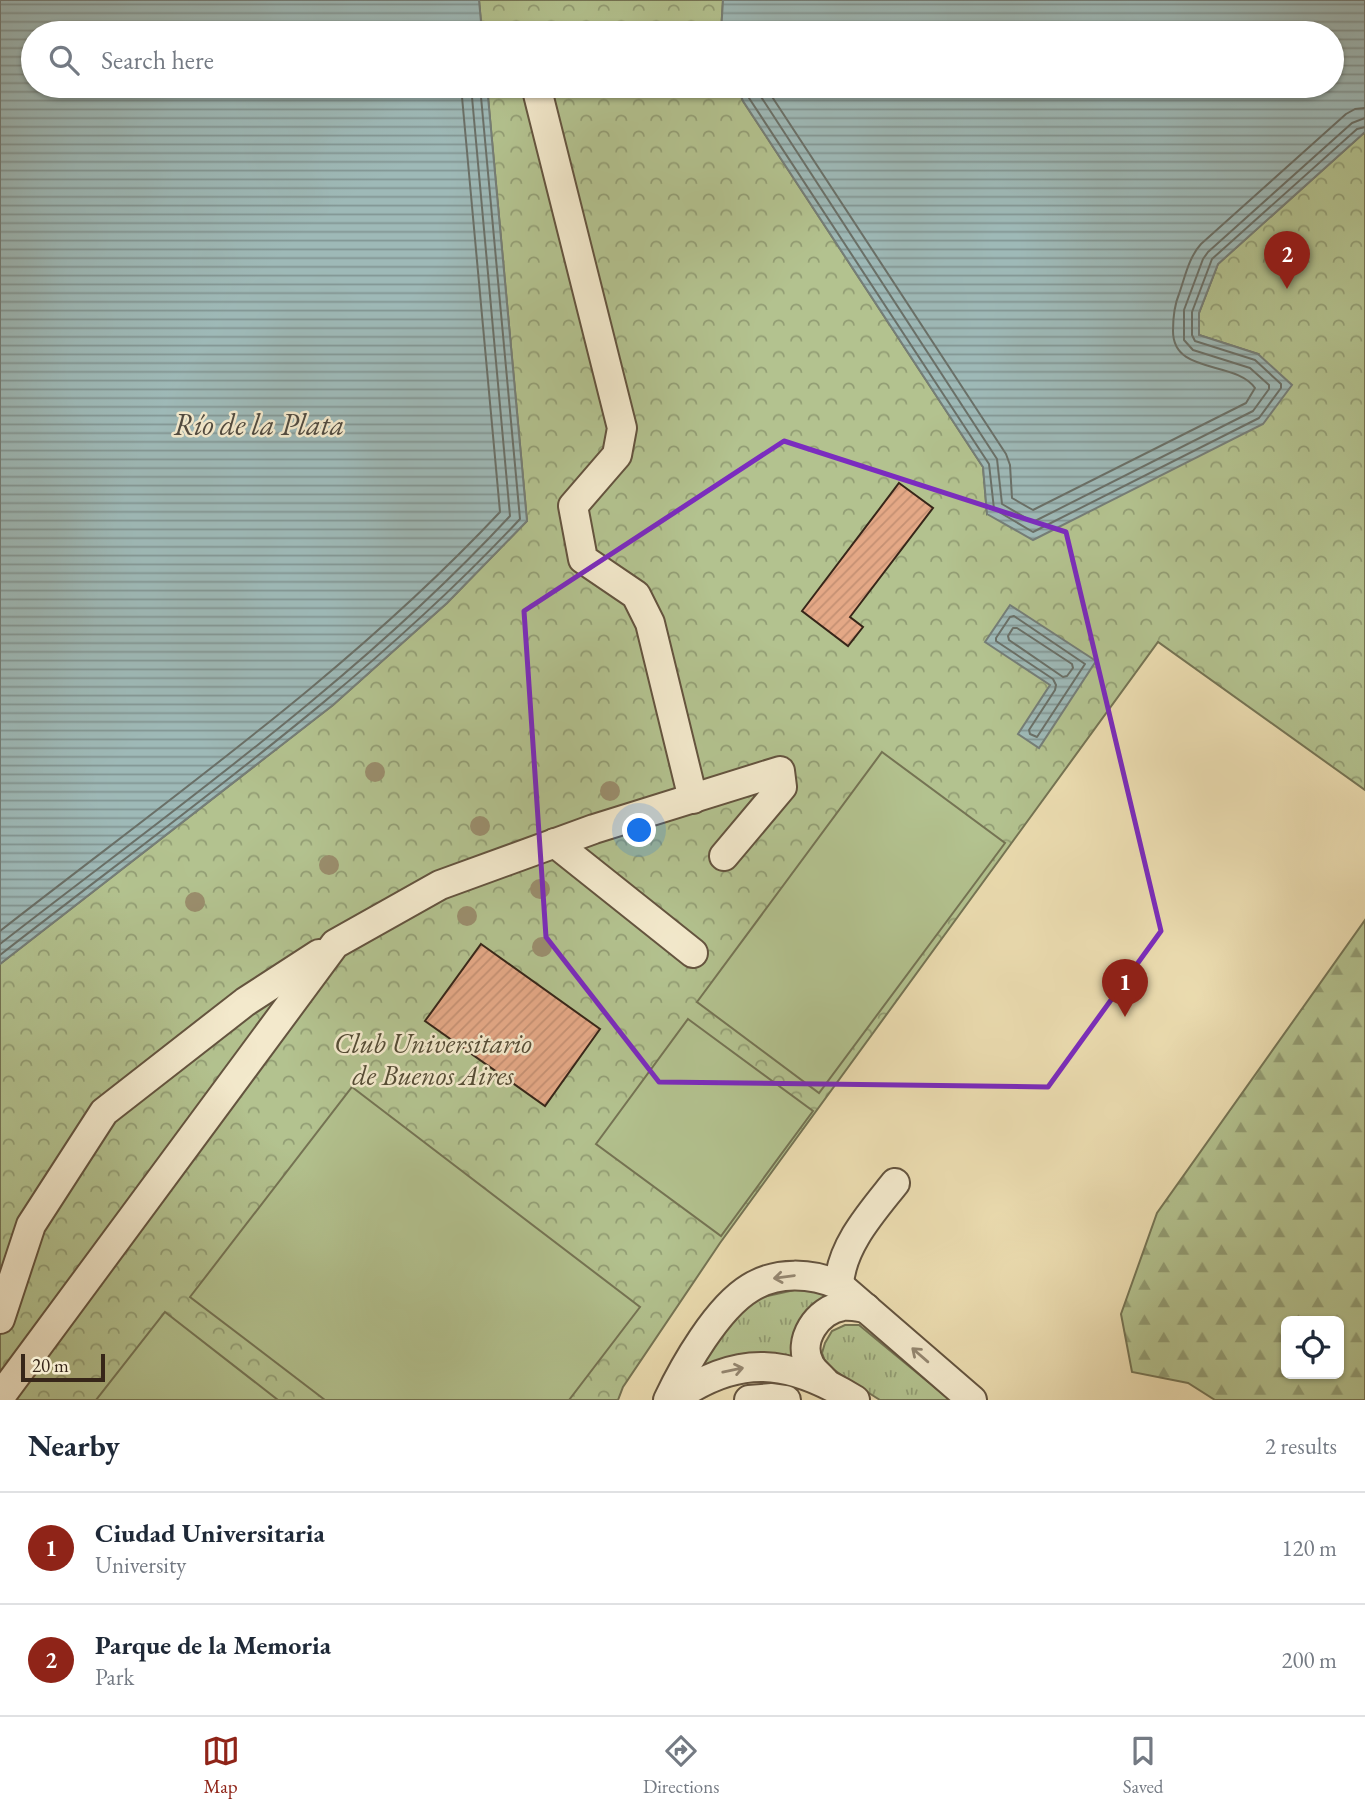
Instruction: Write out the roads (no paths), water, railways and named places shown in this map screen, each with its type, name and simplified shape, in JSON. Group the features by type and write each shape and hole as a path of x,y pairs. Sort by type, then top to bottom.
{"lane":[{"path":"539,98 622,428 617,455 573,506 583,559 636,595 650,623 693,799"},
{"path":"0,1319 31,1224 103,1112 245,1002 335,944 440,885 555,842 780,771 782,787 724,856"},
{"path":"555,842 694,953"},
{"path":"0,1397 335,944"},
{"path":"839,1284 840,1272 862,1226 895,1183"},
{"path":"668,1400 682,1369 717,1321 751,1287 785,1276 822,1278 839,1284 972,1400"},
{"path":"825,1382 809,1364 805,1349 810,1328 825,1312 843,1306 866,1308"},
{"path":"673,1400 703,1380 734,1369 760,1366 791,1371 825,1382 855,1400"},
{"path":"749,1400 786,1400"}],"water":[{"name":"Río de la Plata","path":"0,0 479,0 481,21 21,21 21,98 488,98 527,521 447,603 333,705 0,964"},
{"path":"723,0 1365,0 1365,132 1218,264 1199,313 1199,335 1258,354 1292,385 1263,424 1033,540 987,514 983,467 742,98 1344,98 1344,21 722,21"},
{"path":"1010,605 1096,661 1039,748 1018,734 1050,685 985,642"}],"place":[{"name":"Parque de la Memoria","path":"1287,289"},
{"name":"Ciudad Universitaria","path":"1125,1017"}],"park label":[{"name":"Club Universitario de Buenos Aires","path":"433,1059"}]}
